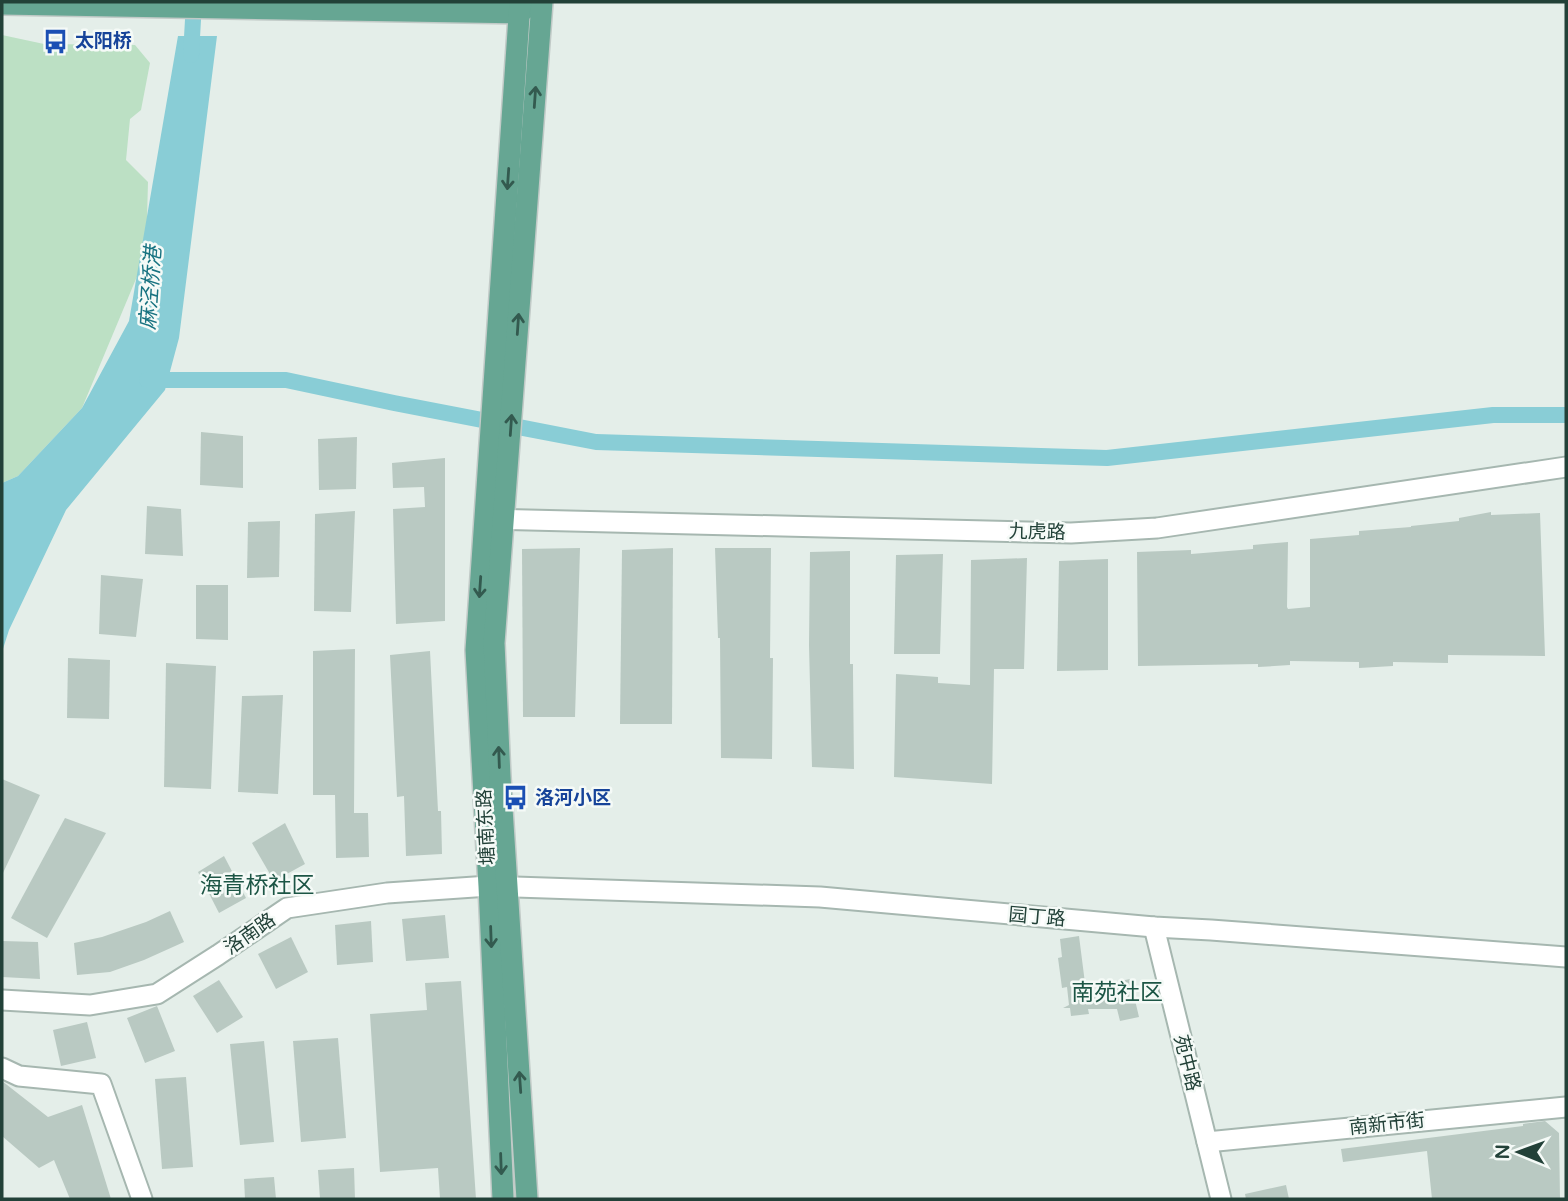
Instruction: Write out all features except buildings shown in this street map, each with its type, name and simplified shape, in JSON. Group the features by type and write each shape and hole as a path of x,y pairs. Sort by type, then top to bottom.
{"main road":[{"path":"503,391 542,2"},
{"path":"2,4 226,8 524,5 503,391"},
{"name":"塘南东路","path":"503,391 494,519 494,643 500,777 498,886 503,1199"},
{"name":"塘南东路","path":"498,886 527,1199"}],"street":[{"name":"九虎路","path":"494,519 1071,533 1157,528 1566,467"},
{"name":"园丁路","path":"498,886 820,897 1154,927 1566,957"},
{"name":"洛南路","path":"2,1000 90,1005 157,995 288,908 387,893 498,886"},
{"name":"苑中路","path":"1154,927 1221,1199"},
{"path":"2,1068 19,1076 101,1083 142,1199"},
{"name":"南新市街","path":"1207,1142 1566,1107"}],"green space":[{"path":"2,35 44,44 135,45 150,63 141,110 130,119 126,160 148,182 146,255 82,408 18,476 2,483"}],"water":[{"path":"178,36 217,36 179,338 165,390 66,510 9,630 2,652 2,483 18,476 82,408 129,321"}],"waterway":[{"name":"麻泾桥港","path":"191,55 194,2"},
{"path":"147,380 286,380 596,442 1107,458 1493,415 1566,415"}],"place":[{"name":"太阳桥","path":"55,41"},
{"name":"洛河小区","path":"515,798"}],"district":[{"name":"海青桥社区","path":"257,886"},
{"name":"南苑社区","path":"1117,993"}]}
